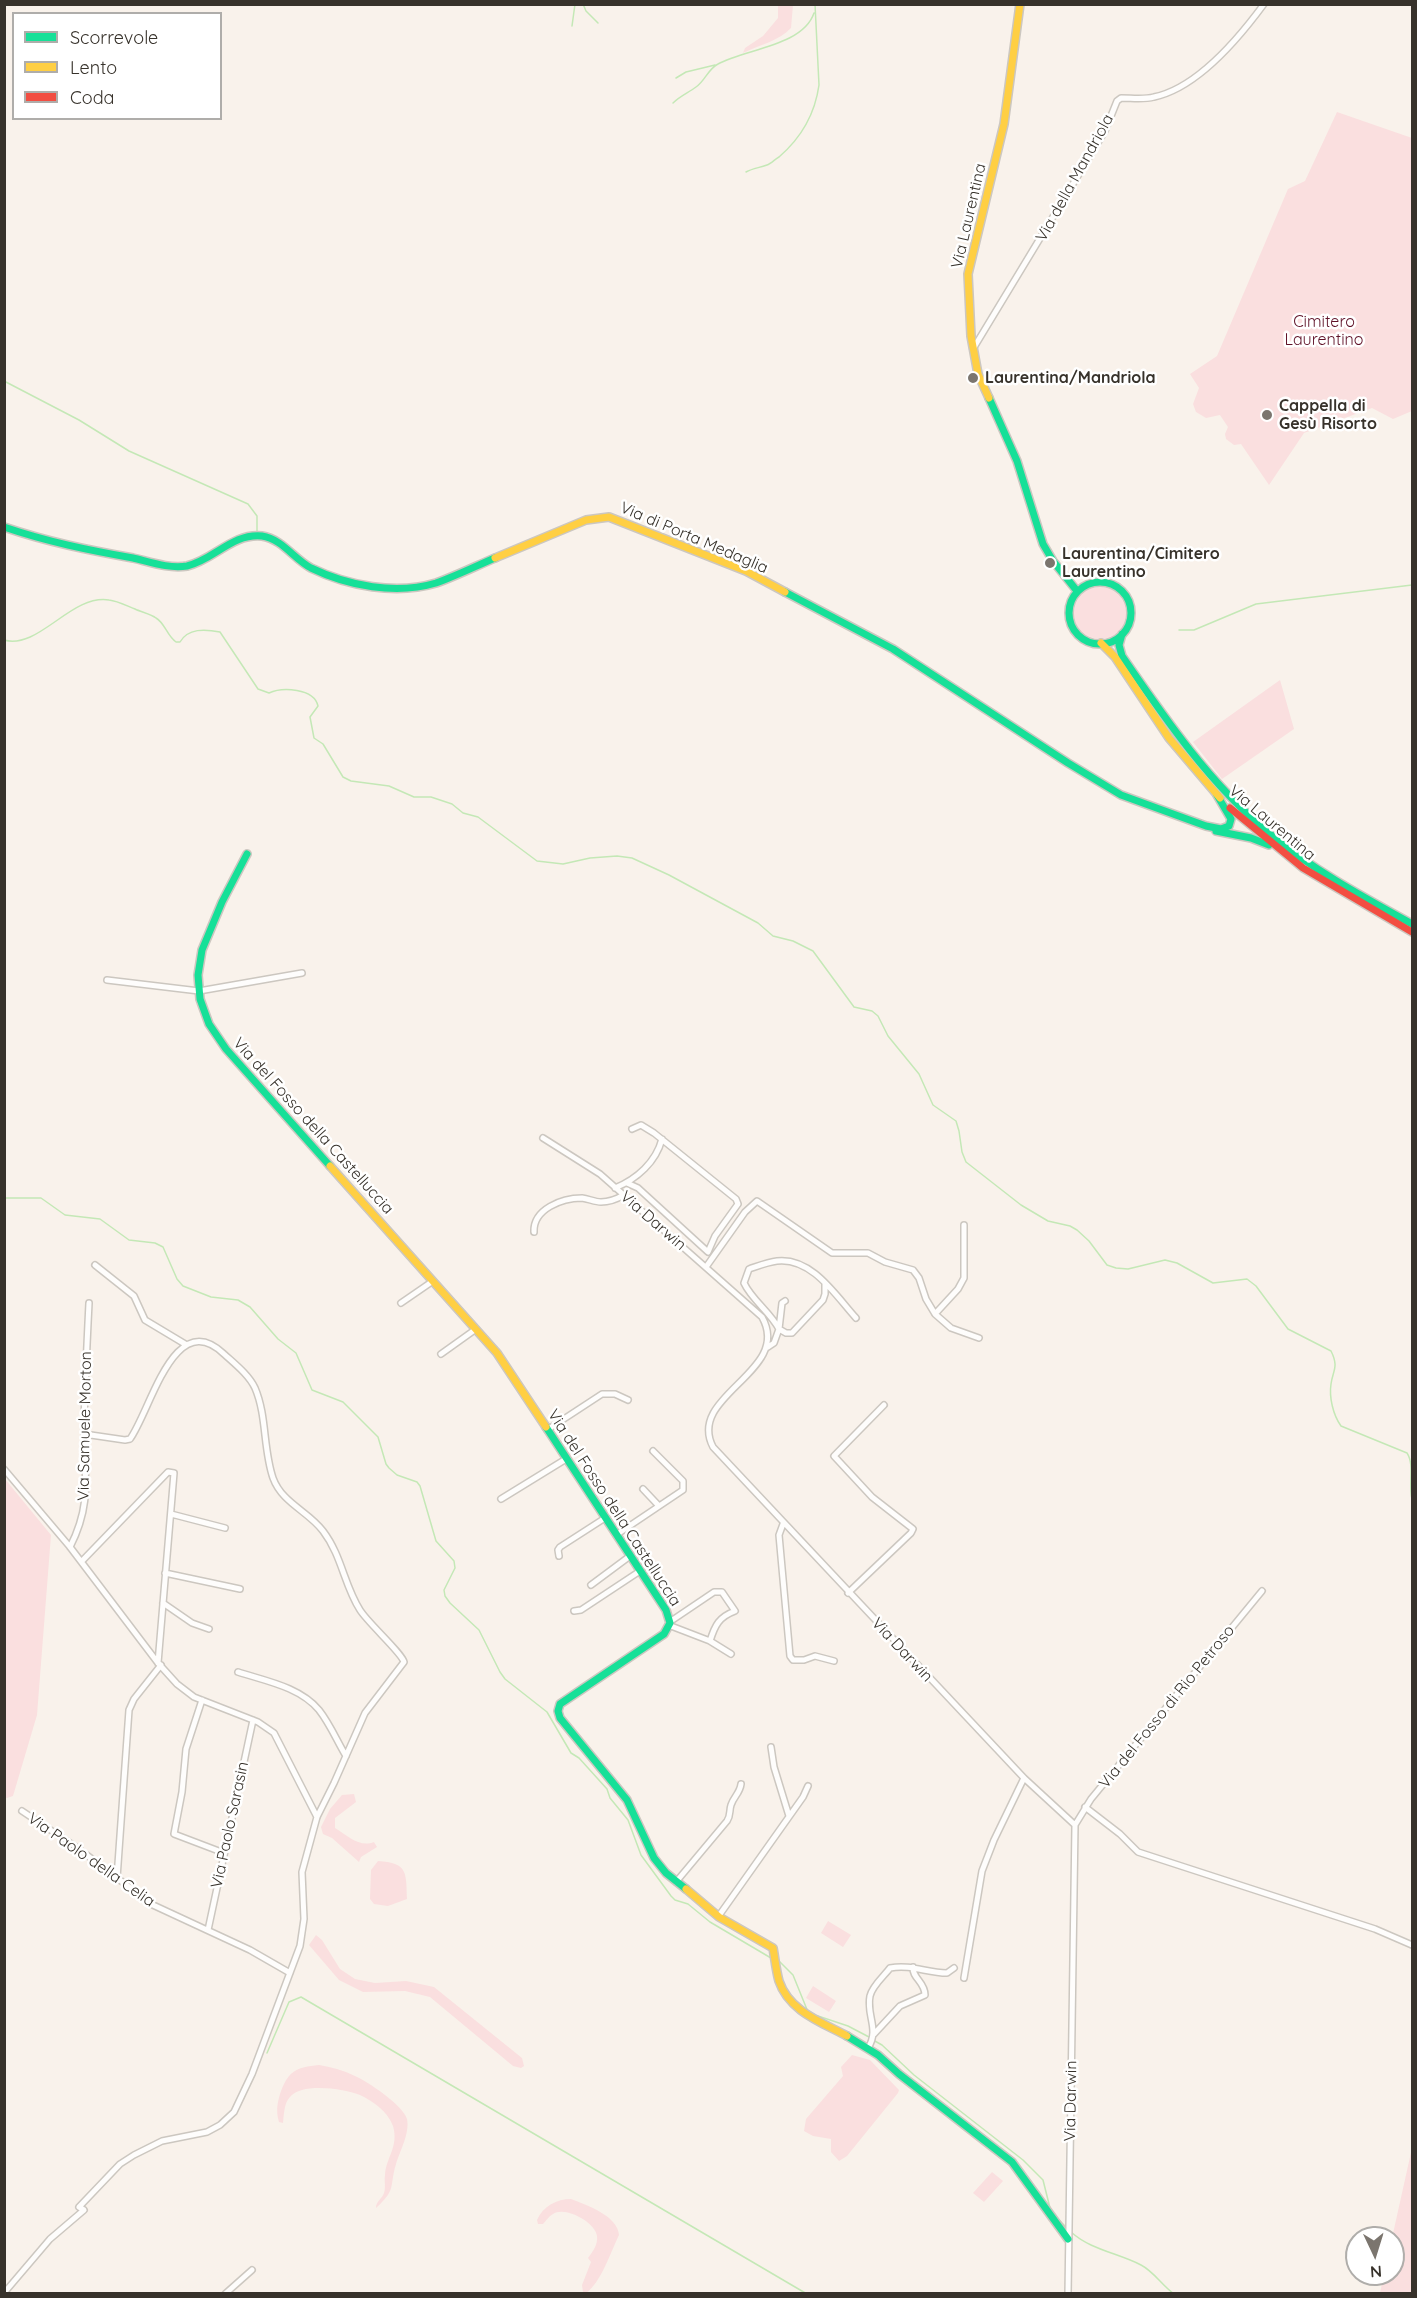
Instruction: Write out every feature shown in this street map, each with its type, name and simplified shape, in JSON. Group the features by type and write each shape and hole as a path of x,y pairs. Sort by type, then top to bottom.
{"street":[{"name":"Via Laurentina","path":"1020,4 1004,124 968,274 973,350 982,383 1017,461 1043,544 1053,561 1077,591"},
{"name":"Via della Mandriola","path":"973,350 1105,131 1117,101 1123,98 1154,97 1182,86 1207,67 1238,36 1264,4"},
{"name":"Via di Porta Medaglia","path":"4,527 44,542 176,567 202,562 228,543 242,538 266,537 281,544 302,562 316,570 364,586 396,590 419,588 444,580 585,520 601,517 615,518 746,571 893,649 1115,792 1220,832 1254,839 1278,849"},
{"path":"1103,582 1120,590 1130,607 1127,626 1122,634 1101,644 1085,640 1073,629 1069,614 1077,591 1085,586 1103,582"},
{"name":"Via Laurentina","path":"1122,634 1119,647 1122,656 1193,756 1239,807 1298,856 1413,924"},
{"name":"Via Laurentina","path":"1101,644 1114,657 1169,738 1236,814 1278,849 1335,889 1413,932"},
{"path":"1206,826 1223,829 1231,824 1231,816 1217,795"},
{"name":"Via del Fosso della Castelluccia","path":"247,854 203,942 198,961 199,991 204,1015 221,1044 497,1353 640,1571 671,1623 661,1637 561,1703 558,1706 558,1713 580,1745 627,1800 654,1858 676,1882 718,1917 768,1943 773,1948 782,1988 798,2009 868,2048 1012,2162 1026,2177 1049,2217 1068,2239"},
{"path":"107,980 199,991 302,973"},
{"path":"627,1183 638,1188 708,1252 715,1236 737,1201 662,1139 641,1125 632,1129"},
{"name":"Via Darwin","path":"543,1138 587,1164 762,1317 767,1327 768,1348 763,1357 717,1408 711,1421 709,1436 717,1454 1024,1778 1075,1825 1068,2294"},
{"path":"615,1188 627,1183 645,1169 658,1152 662,1139"},
{"path":"534,1232 536,1218 542,1211 563,1201 582,1198 602,1202 624,1195"},
{"path":"706,1267 745,1212 757,1201 832,1253 868,1253 885,1262 913,1270 935,1314 951,1328 979,1338"},
{"path":"935,1314 964,1278 964,1225"},
{"path":"825,1284 823,1300 794,1331 786,1333 779,1329 772,1316 748,1291 744,1283 749,1269 778,1261 791,1262 812,1270 825,1284 856,1318"},
{"path":"95,1265 135,1296 145,1320 185,1344"},
{"path":"401,1303 433,1281"},
{"path":"768,1348 774,1343 779,1329 782,1303 785,1300"},
{"name":"Via Samuele Morton","path":"70,1547 78,1529 87,1494 84,1434 89,1303"},
{"path":"929,1306 942,1305"},
{"path":"441,1354 476,1329"},
{"path":"4,2293 50,2239 84,2210 79,2206 120,2164 162,2141 207,2132 228,2119 239,2104 303,1935 302,1872 317,1816 365,1713 402,1666 404,1658 371,1625 360,1610 340,1558 324,1532 278,1489 271,1471 254,1384 212,1344 199,1341 185,1344 166,1369 131,1438 126,1440 84,1434"},
{"path":"547,1430 602,1394 615,1394 628,1400"},
{"path":"848,1593 913,1529 872,1497 834,1456 884,1405"},
{"path":"616,1535 683,1490 684,1485 653,1451"},
{"path":"501,1499 566,1459"},
{"path":"4,1469 70,1547 159,1664 185,1691 253,1720 269,1729 277,1737 317,1816"},
{"path":"81,1561 168,1472 172,1471 175,1474 159,1664 134,1699 129,1710 117,1878"},
{"path":"643,1489 659,1506"},
{"path":"171,1514 225,1528"},
{"path":"559,1556 560,1547 605,1518"},
{"path":"783,1524 779,1535 790,1656 793,1660 798,1661 815,1656 834,1661"},
{"path":"591,1585 630,1556"},
{"path":"574,1611 581,1610 640,1571"},
{"path":"165,1573 240,1589"},
{"path":"710,1641 718,1622 735,1611 722,1592 714,1592 671,1623 710,1641 731,1654"},
{"name":"Via del Fosso di Rio Petroso","path":"1075,1825 1085,1807 1262,1592"},
{"path":"163,1603 192,1623 209,1629"},
{"path":"238,1672 282,1686 307,1699 326,1720 345,1756"},
{"path":"202,1700 186,1749 182,1792 174,1834 224,1853"},
{"name":"Via Paolo Sarasin","path":"208,1930 253,1720"},
{"path":"771,1746 774,1767 789,1816"},
{"path":"964,1978 982,1871 994,1840 1024,1778"},
{"path":"676,1882 727,1821 731,1805 739,1793 741,1784"},
{"path":"718,1917 803,1797 808,1786"},
{"path":"1085,1807 1120,1834 1138,1852 1375,1929 1413,1945"},
{"name":"Via Paolo della Celia","path":"22,1811 69,1842 153,1905 208,1930 290,1973"},
{"path":"873,2038 871,1992 890,1968 913,1967 941,1973 947,1973 954,1968"},
{"path":"868,2048 873,2038 900,2006 925,1995 924,1986 914,1974 913,1967"},
{"path":"225,2294 252,2270"}],"green space":[{"path":"778,5 793,5 791,28 775,40 743,53 745,48 763,36 778,18"},
{"name":"Cimitero Laurentino","path":"1337,112 1412,138 1412,411 1393,419 1372,408 1304,433 1269,485 1241,444 1234,445 1226,439 1225,434 1228,427 1220,415 1206,418 1196,412 1193,404 1199,388 1190,374 1217,356 1288,189 1305,181"},
{"path":"1095,587 1105,587 1119,594 1126,613 1119,632 1105,639 1095,639 1085,635 1078,628 1074,618 1074,608 1078,598 1085,591"},
{"path":"1280,680 1294,729 1222,779 1193,742"},
{"path":"5,1479 51,1535 37,1715 13,1796 7,1798 4,1797"},
{"path":"354,1794 356,1802 335,1818 335,1828 359,1842 374,1842 377,1847 361,1857 359,1862 332,1838 323,1834 321,1827 330,1809 342,1795"},
{"path":"378,1861 400,1867 405,1876 407,1899 388,1906 374,1904 370,1899 371,1870"},
{"path":"828,1921 851,1935 843,1947 821,1933"},
{"path":"316,1935 322,1940 340,1969 355,1979 375,1983 406,1981 434,1987 522,2058 524,2066 521,2068 513,2066 430,1997 405,1991 363,1992 339,1980 309,1945"},
{"path":"813,1986 836,2001 829,2012 806,1998"},
{"path":"852,2055 870,2060 899,2090 847,2156 839,2161 831,2152 831,2139 813,2136 804,2131 806,2119 843,2076 841,2067"},
{"path":"319,2065 346,2072 368,2083 392,2101 407,2119 406,2136 396,2164 390,2192 376,2208 384,2193 386,2169 394,2140 391,2121 380,2107 365,2097 353,2093 313,2088 296,2092 288,2099 283,2123 279,2122 278,2101 286,2080 299,2069"},
{"path":"1412,2148 1412,2293 1380,2293 1381,2286 1405,2286 1405,2226 1395,2226"},
{"path":"992,2172 1003,2181 984,2202 973,2193"},
{"path":"571,2199 608,2217 617,2228 619,2235 601,2274 586,2293 583,2292 582,2285 591,2262 588,2258 597,2242 595,2231 579,2217 565,2212 553,2214 543,2224 538,2224 537,2220 551,2204"}],"waterway":[{"path":"572,26 575,4"},
{"path":"583,4 586,11 598,23"},
{"path":"746,172 768,164 779,157 794,142 810,116 819,85 815,4"},
{"path":"673,103 699,84 715,66 786,40 808,24 814,13"},
{"path":"676,78 686,72 715,65"},
{"path":"4,381 79,420 129,451 248,504 257,516 257,531"},
{"path":"1179,630 1194,630 1256,604 1412,585"},
{"path":"4,640 17,641 30,637 81,605 95,600 116,601 154,617 162,623 176,642 180,642 183,637 192,632 209,630 220,632 258,689 269,693 297,690 315,700 318,706 310,717 314,738 323,744 343,777 351,781 389,786 414,797 431,797 452,804 463,813 478,817 537,861 563,864 590,858 617,856 632,858 669,875 758,923 773,936 793,941 813,951 854,1007 872,1011 878,1016 888,1036 919,1074 933,1105 956,1121 966,1162 1021,1205 1048,1221 1077,1230 1089,1241 1107,1265 1116,1268 1128,1269 1165,1260 1177,1263 1213,1283 1247,1279 1256,1286 1288,1329 1331,1351 1335,1365 1331,1384 1332,1406 1338,1422 1341,1426 1407,1453 1411,1463 1412,1499"},
{"path":"4,1198 41,1198 65,1215 100,1219 129,1240 155,1243 163,1247 177,1279 183,1286 211,1297 238,1300 250,1307 278,1339 296,1353 312,1390 343,1402 378,1437 389,1468 397,1475 417,1482 420,1486 436,1541 454,1561 455,1568 444,1590 445,1596 479,1630 505,1679 547,1712 571,1753 579,1758 607,1789 610,1798 628,1820 641,1855 671,1896 675,1900 688,1904 710,1922 771,1958"},
{"path":"778,1960 793,1975 808,2012"},
{"path":"267,2053 289,2002 301,1997 807,2294"},
{"path":"818,2016 848,2026 869,2037"},
{"path":"873,2040 1023,2160 1043,2180 1051,2212 1068,2229"},
{"path":"1071,2232 1087,2243 1145,2268 1174,2294"}],"traffic: fast":[{"path":"989,398 1017,461 1043,544 1053,561 1077,591"},
{"path":"4,527 68,545 173,567 197,563 241,539 262,536 276,541 311,568 341,580 372,587 421,587 495,558"},
{"path":"1100,582 1122,591 1131,613 1122,635 1100,644 1078,635 1069,613 1078,591 1100,582"},
{"path":"785,592 893,649 1121,795 1206,826 1221,829 1229,826 1231,819 1217,795"},
{"path":"1122,634 1119,645 1122,656 1208,773 1248,815 1286,847 1321,871 1412,924"},
{"path":"1216,831 1251,838 1269,845"},
{"path":"247,854 222,902 202,950 198,975 200,999 209,1024 226,1049 330,1166"},
{"path":"546,1427 666,1610 670,1623 664,1634 560,1704 558,1711 560,1718 627,1800 654,1858 666,1873 686,1889"},
{"path":"847,2036 878,2055 1012,2162 1068,2239"}],"traffic: slow":[{"path":"989,398 978,374 971,336 968,274 1004,124 1020,4"},
{"path":"495,558 586,520 609,517 746,571 785,592"},
{"path":"1101,643 1115,657 1169,738 1220,798"},
{"path":"330,1166 497,1353 546,1427"},
{"path":"686,1889 719,1917 773,1948 779,1981 790,2000 807,2015 847,2036"}],"traffic: jam":[{"path":"1230,808 1303,868 1412,932"}],"place":[{"name":"Laurentina/Mandriola","path":"973,378"},
{"name":"Cappella di Gesù Risorto","path":"1267,415"},
{"name":"Laurentina/Cimitero Laurentino","path":"1050,563"}]}
